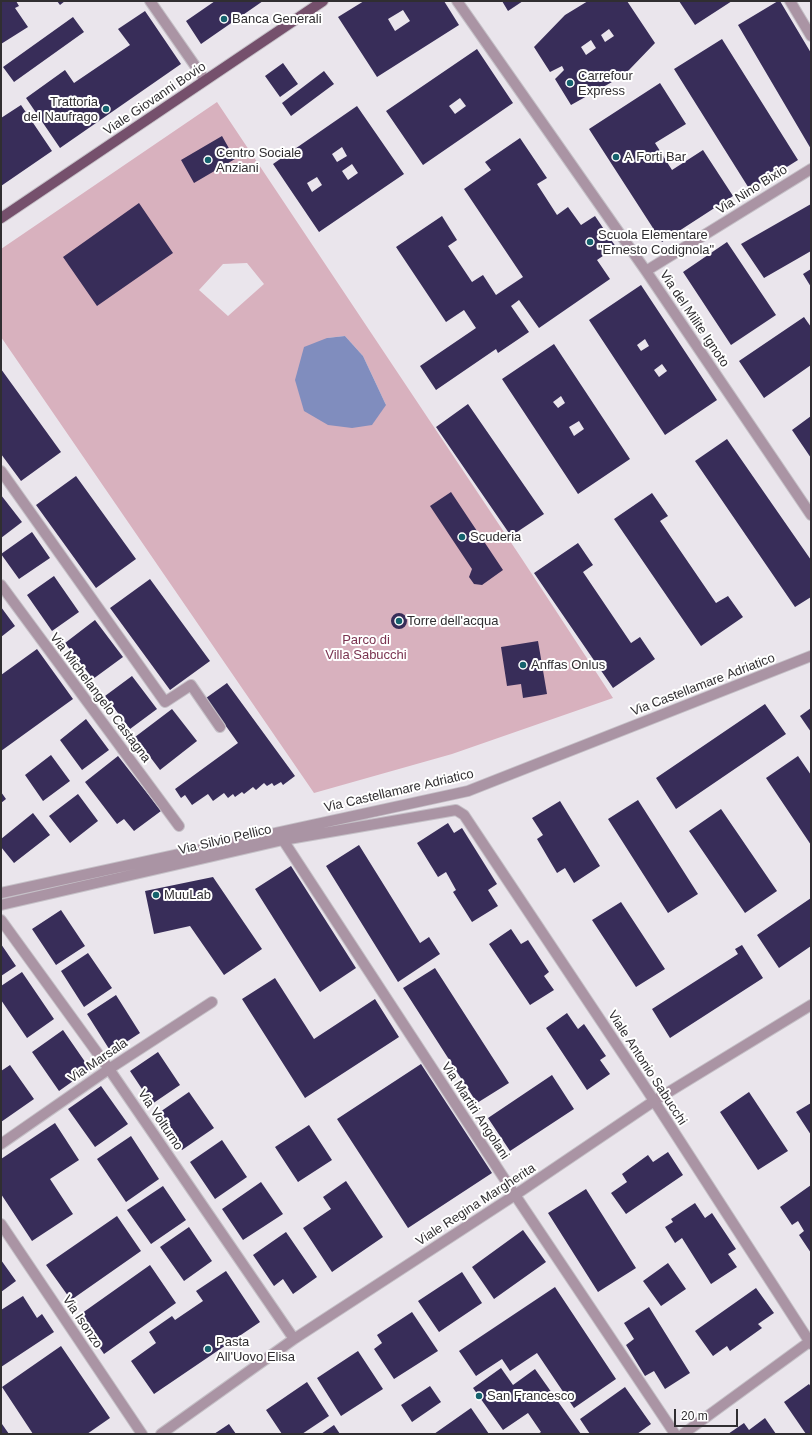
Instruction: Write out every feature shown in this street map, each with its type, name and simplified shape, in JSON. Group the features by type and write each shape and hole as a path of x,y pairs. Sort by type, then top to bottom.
{"main road":[{"name":"Viale Giovanni Bovio","path":"1,218 323,1"}],"street":[{"path":"150,1 205,80"},
{"name":"Via del Milite Ignoto","path":"457,1 646,271 811,514"},
{"path":"790,1 811,36"},
{"name":"Via Nino Bixio","path":"646,271 811,169"},
{"path":"1,471 165,702 191,685 220,727"},
{"name":"Via Michelangelo Castagna","path":"1,586 179,826"},
{"name":"Via Castellamare Adriatico","path":"1,893 468,790 811,656"},
{"name":"Via Silvio Pellico","path":"1,905 283,840 456,810"},
{"name":"Viale Antonio Sabucchi","path":"456,810 464,815 654,1101 810,1343"},
{"name":"Via Martiri Angolani","path":"283,840 515,1195 674,1434"},
{"name":"Via Volturno","path":"1,920 109,1069 294,1339"},
{"name":"Via Marsala","path":"1,1144 109,1069 212,1002"},
{"name":"Viale Regina Margherita","path":"161,1434 294,1339 515,1195 654,1101 811,1005"},
{"name":"Via Isonzo","path":"1,1224 142,1434"},
{"path":"683,1434 810,1343"}],"green space":[{"name":"Parco di Villa Sabucchi","path":"217,102 613,698 452,754 314,793 1,337 1,249","holes":["247,263 264,284 228,316 199,290 223,264","345,336 363,356 386,405 327,338"]}],"water":[{"path":"345,336 363,356 386,405 372,425 352,428 328,425 304,411 295,380 304,347 327,338"}],"building":[{"path":"1,1 16,1 19,6 15,8 28,27 1,44"},
{"path":"57,1 65,1 60,5"},
{"path":"215,1 263,1 201,44 186,21"},
{"path":"364,1 444,1 459,25 377,77 338,17","holes":["403,10 410,21 395,31 388,19"]},
{"path":"502,1 523,1 508,11"},
{"path":"588,1 627,1 655,43 629,70 612,82 571,105 555,79 564,70 562,66 550,72 534,47 565,15","holes":["609,29 614,36 605,42 601,35","591,40 596,48 586,55 581,47"]},
{"path":"679,1 732,1 695,25"},
{"path":"780,1 811,53 811,149 738,25"},
{"path":"145,11 181,64 60,148 26,98 65,70 74,83 130,45 118,29"},
{"path":"73,17 84,32 14,82 3,67"},
{"path":"722,39 798,160 750,190 674,69"},
{"path":"477,49 513,103 423,165 386,111","holes":["460,98 466,106 455,114 449,106"]},
{"path":"283,63 298,84 280,97 265,76"},
{"path":"324,71 334,84 291,116 282,103"},
{"path":"660,83 686,124 655,143 672,170 703,150 733,196 662,242 589,129"},
{"path":"21,105 52,151 1,186 1,118"},
{"path":"357,106 404,174 319,232 273,164","holes":["342,147 347,156 337,162 332,154","352,164 358,173 348,180 342,171","317,177 322,185 312,192 307,183"]},
{"name":"Centro Sociale Anziani","path":"222,136 235,159 194,183 181,160"},
{"path":"520,138 547,178 537,184 557,215 568,207 581,225 595,216 616,247 597,260 610,279 539,328 519,300 511,306 529,332 498,353 496,349 436,390 420,366 476,328 464,310 446,322 396,247 442,216 457,240 448,246 472,282 483,275 496,295 523,277 464,189 491,170 485,162"},
{"path":"139,203 173,253 97,306 63,257"},
{"path":"811,204 811,251 764,278 741,244"},
{"path":"727,242 776,315 731,345 683,272"},
{"path":"811,269 811,287 803,274"},
{"path":"641,285 717,400 665,435 589,320","holes":["645,339 649,346 641,351 637,345","662,364 667,371 659,377 654,370"]},
{"path":"804,317 811,327 811,365 764,398 739,361"},
{"path":"554,344 630,459 578,494 502,379","holes":["561,396 565,403 558,408 553,402","579,421 584,429 574,436 569,427"]},
{"path":"1,369 61,452 21,481 1,454"},
{"path":"468,404 544,514 511,536 436,427"},
{"path":"811,416 811,458 792,430"},
{"path":"727,439 811,560 811,597 795,607 695,461"},
{"path":"76,476 136,559 96,588 36,505"},
{"path":"451,492 503,570 482,585 474,584 469,577 472,569 430,506"},
{"path":"652,493 668,516 660,521 716,603 728,596 743,617 701,646 614,519"},
{"path":"1,495 22,522 1,538"},
{"path":"32,532 50,558 19,579 1,554"},
{"path":"578,543 593,565 583,572 631,643 640,637 655,659 613,688 534,573"},
{"path":"54,576 79,612 52,631 27,595"},
{"path":"150,579 210,661 170,690 110,608"},
{"path":"1,607 15,626 1,637"},
{"name":"Torre dell'acqua","path":"399,613 405,615 407,621 405,627 399,629 393,627 391,621 393,615"},
{"path":"95,620 123,657 93,679 65,643"},
{"name":"Anffas Onlus","path":"538,641 547,694 523,698 521,684 507,686 501,647"},
{"path":"37,649 73,699 1,751 1,675"},
{"path":"132,676 157,709 130,729 105,696"},
{"path":"227,683 295,776 283,785 281,782 274,786 272,783 267,786 264,783 256,790 253,787 244,794 242,792 235,797 233,794 228,798 224,793 213,801 208,794 192,805 185,795 181,798 175,789 238,743 206,698"},
{"path":"765,704 786,734 676,809 656,778"},
{"path":"811,708 811,732 800,716"},
{"path":"172,709 197,741 160,770 135,737"},
{"path":"86,719 109,750 82,770 60,740"},
{"path":"51,755 70,781 43,801 25,775"},
{"path":"118,756 161,811 134,831 124,819 117,824 85,782"},
{"path":"798,756 811,775 811,845 766,778"},
{"path":"1,792 6,799 1,803"},
{"path":"78,794 98,821 70,843 49,816"},
{"path":"638,800 698,894 668,913 608,819"},
{"path":"560,801 600,866 574,883 565,868 557,873 537,839 543,835 532,818"},
{"path":"721,809 777,891 745,913 689,831"},
{"path":"33,813 50,835 14,863 1,847 1,839"},
{"path":"448,823 454,833 462,828 497,884 488,890 498,906 472,922 453,892 456,890 446,872 438,877 417,843"},
{"path":"359,845 420,943 429,937 440,954 398,982 326,866"},
{"path":"291,866 356,968 320,992 255,889"},
{"path":"213,877 262,949 224,975 190,926 154,934 145,891"},
{"path":"811,898 811,946 779,968 757,935"},
{"path":"621,902 665,969 636,987 592,920"},
{"path":"61,910 85,946 56,965 32,929"},
{"path":"511,929 521,944 528,940 549,972 544,976 554,990 530,1005 489,944"},
{"path":"1,944 16,966 1,976"},
{"path":"742,945 763,978 670,1038 652,1009 738,954 735,949"},
{"path":"88,953 112,988 84,1007 61,971"},
{"path":"435,968 509,1083 477,1103 403,988"},
{"path":"22,972 54,1019 27,1038 1,1000 1,986"},
{"path":"275,978 314,1039 375,999 399,1037 305,1098 242,999"},
{"path":"116,995 140,1033 111,1052 87,1014"},
{"path":"567,1013 578,1029 584,1024 606,1056 600,1060 610,1074 587,1090 546,1028"},
{"path":"63,1030 90,1069 59,1091 32,1052"},
{"path":"158,1052 180,1085 152,1104 130,1071"},
{"path":"421,1064 492,1173 408,1228 337,1119"},
{"path":"10,1065 34,1099 1,1122 1,1071"},
{"path":"552,1075 574,1109 510,1151 488,1118"},
{"path":"101,1086 128,1124 95,1147 68,1109"},
{"path":"189,1092 214,1128 182,1150 157,1114"},
{"path":"749,1092 788,1151 758,1170 720,1112"},
{"path":"811,1103 811,1135 796,1112"},
{"path":"55,1123 79,1160 50,1179 73,1214 32,1241 1,1194 1,1159"},
{"path":"309,1125 332,1160 298,1182 275,1147"},
{"path":"131,1136 159,1179 126,1202 97,1159"},
{"path":"222,1140 247,1177 215,1199 190,1162"},
{"path":"668,1152 683,1175 626,1214 611,1193 627,1182 622,1174 648,1155 653,1162"},
{"path":"346,1181 383,1237 332,1272 303,1228 331,1209 323,1197"},
{"path":"261,1182 283,1214 243,1240 222,1209"},
{"path":"811,1185 811,1253 799,1235 804,1231 798,1221 792,1225 780,1207"},
{"path":"163,1186 186,1220 151,1244 127,1210"},
{"path":"586,1189 636,1268 598,1292 548,1213"},
{"path":"695,1203 705,1218 712,1213 736,1249 728,1254 737,1267 711,1284 682,1238 675,1243 665,1227 673,1222 671,1219"},
{"path":"117,1216 141,1251 71,1300 46,1265"},
{"path":"189,1227 212,1261 184,1281 160,1247"},
{"path":"523,1230 546,1262 494,1299 472,1267"},
{"path":"286,1232 317,1277 293,1294 283,1279 274,1286 253,1255"},
{"path":"1,1260 16,1281 1,1292"},
{"path":"668,1263 686,1289 661,1306 643,1281"},
{"path":"150,1265 176,1303 104,1354 78,1316"},
{"path":"226,1271 260,1322 154,1394 131,1361 156,1343 149,1332 172,1316 175,1320 203,1301 196,1291"},
{"path":"462,1272 482,1303 439,1332 418,1301"},
{"path":"555,1287 616,1379 574,1408 537,1353 510,1371 502,1359 476,1376 459,1351"},
{"path":"756,1288 774,1313 758,1324 762,1328 730,1351 727,1346 713,1356 695,1331"},
{"path":"23,1296 37,1318 42,1314 54,1332 1,1367 1,1310"},
{"path":"649,1307 690,1373 665,1389 654,1371 645,1376 626,1345 634,1339 624,1323"},
{"path":"412,1312 438,1351 394,1379 374,1349 382,1343 377,1335"},
{"path":"61,1346 110,1418 87,1434 33,1434 2,1387"},
{"path":"358,1351 383,1389 341,1416 317,1378"},
{"path":"501,1368 513,1385 535,1369 581,1434 538,1434 541,1432 528,1413 503,1430 473,1388"},
{"path":"307,1382 329,1416 302,1434 282,1434 266,1410"},
{"path":"809,1384 811,1387 811,1434 806,1434 784,1402"},
{"path":"430,1386 441,1402 412,1422 401,1405"},
{"path":"625,1387 651,1424 637,1434 590,1434 580,1419"},
{"path":"471,1408 489,1434 434,1434"},
{"path":"765,1418 776,1434 728,1434 744,1423 749,1430"},
{"path":"1,1422 2,1424 9,1434 1,1434"},
{"path":"229,1424 236,1434 214,1434"},
{"path":"334,1425 340,1434 321,1434"}],"place":[{"name":"Banca Generali","path":"224,19"},
{"name":"Carrefour Express","path":"570,83"},
{"name":"Trattoria del Naufrago","path":"106,109"},
{"name":"A Forti Bar","path":"616,157"},
{"name":"Centro Sociale Anziani","path":"208,160"},
{"name":"Scuola Elementare \"Ernesto Codignola\"","path":"590,242"},
{"name":"Scuderia","path":"462,537"},
{"name":"Torre dell'acqua","path":"399,621"},
{"name":"Anffas Onlus","path":"523,665"},
{"name":"MuuLab","path":"156,895"},
{"name":"Pasta All'Uovo Elisa","path":"208,1349"},
{"name":"San Francesco","path":"479,1396"}]}
